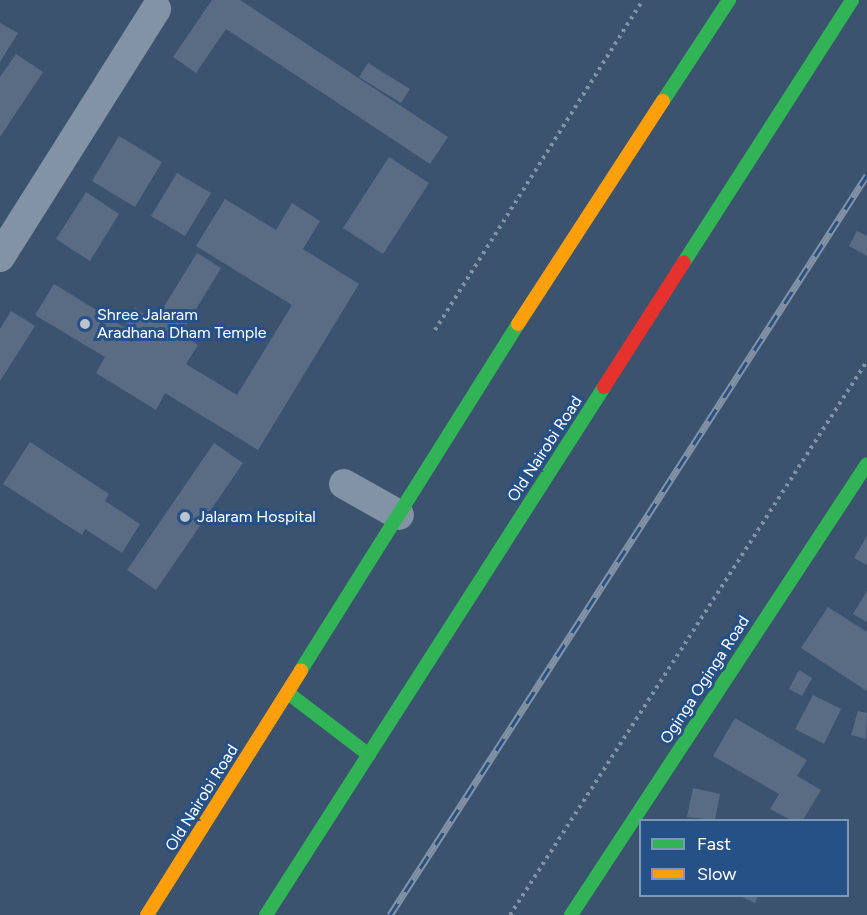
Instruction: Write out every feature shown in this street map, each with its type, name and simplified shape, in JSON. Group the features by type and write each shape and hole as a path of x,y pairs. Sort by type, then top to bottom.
{"main road":[{"name":"Old Nairobi Road","path":"147,915 399,515 729,0"},
{"name":"Old Nairobi Road","path":"266,915 852,0"},
{"name":"Oginga Oginga Road","path":"579,912 867,464"},
{"path":"288,693 369,755"}],"street":[{"path":"0,257 153,3"},
{"path":"344,484 399,515"}],"path":[{"path":"435,330 643,0"},
{"path":"510,915 867,361"}],"building":[{"path":"212,0 240,0 448,137 430,164 226,29 196,73 173,57"},
{"path":"0,23 18,33 0,62"},
{"path":"16,54 43,72 0,137 0,77"},
{"path":"368,63 410,89 401,103 359,77"},
{"path":"119,136 162,162 135,207 92,181"},
{"path":"389,157 429,183 383,254 343,228"},
{"path":"177,173 211,193 185,236 151,216"},
{"path":"86,192 119,214 90,261 56,239"},
{"name":"Shree Jalaram Aradhana Dham Temple","path":"225,199 276,230 292,203 320,221 303,249 359,284 258,450 165,393 156,410 96,373 105,357 35,315 54,284 124,327 135,308 155,321 197,253 221,268 181,334 198,345 186,364 237,395 292,305 196,246"},
{"path":"857,231 867,236 867,256 849,246"},
{"path":"11,311 35,326 0,381 0,329"},
{"path":"30,442 109,494 105,501 140,524 122,553 85,529 82,535 3,484"},
{"name":"Jalaram Hospital","path":"214,443 243,463 156,590 127,570"},
{"path":"867,536 867,565 854,558"},
{"path":"867,591 867,622 853,614"},
{"path":"828,607 867,632 867,691 801,648"},
{"path":"799,670 812,678 802,696 789,689"},
{"path":"813,695 841,709 824,744 795,729"},
{"path":"858,711 867,713 866,739 851,735"},
{"path":"735,718 807,760 797,776 821,790 804,819 789,819 770,809 779,794 713,756"},
{"path":"693,788 720,794 715,819 687,817"},
{"path":"742,897 758,897 755,903"}],"railway":[{"path":"390,915 867,175"}],"traffic: fast":[{"path":"663,101 729,0"},
{"path":"684,262 852,0"},
{"path":"301,670 518,324"},
{"path":"266,915 604,387"},
{"path":"571,915 867,464"},
{"path":"288,693 369,755"}],"traffic: slow":[{"path":"518,324 663,101"},
{"path":"147,915 301,670"}],"traffic: jam":[{"path":"604,387 684,262"}],"place":[{"name":"Shree Jalaram Aradhana Dham Temple","path":"85,324"},
{"name":"Jalaram Hospital","path":"185,517"}]}
